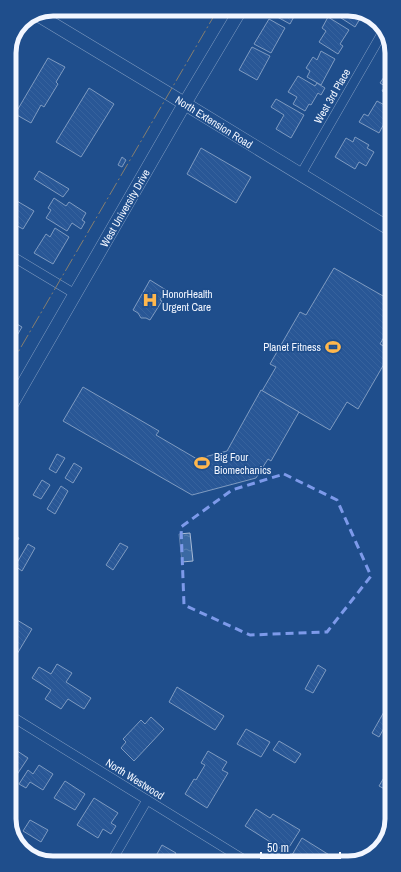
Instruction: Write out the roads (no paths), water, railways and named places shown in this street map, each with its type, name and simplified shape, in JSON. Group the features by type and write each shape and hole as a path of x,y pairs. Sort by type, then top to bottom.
{"main road":[{"name":"West University Drive","path":"16,397 236,16"},
{"name":"North Extension Road","path":"43,18 385,226"}],"street":[{"name":"West 3rd Place","path":"301,174 381,36"},
{"path":"16,259 75,294"},
{"name":"North Westwood","path":"16,719 238,856"},
{"path":"114,856 147,800"}],"water":[{"path":"190,533 193,561 182,562 179,534"}],"place":[{"name":"HonorHealth Urgent Care","path":"150,300"},
{"name":"Planet Fitness","path":"333,347"},
{"name":"Big Four Biomechanics","path":"202,463"}]}
